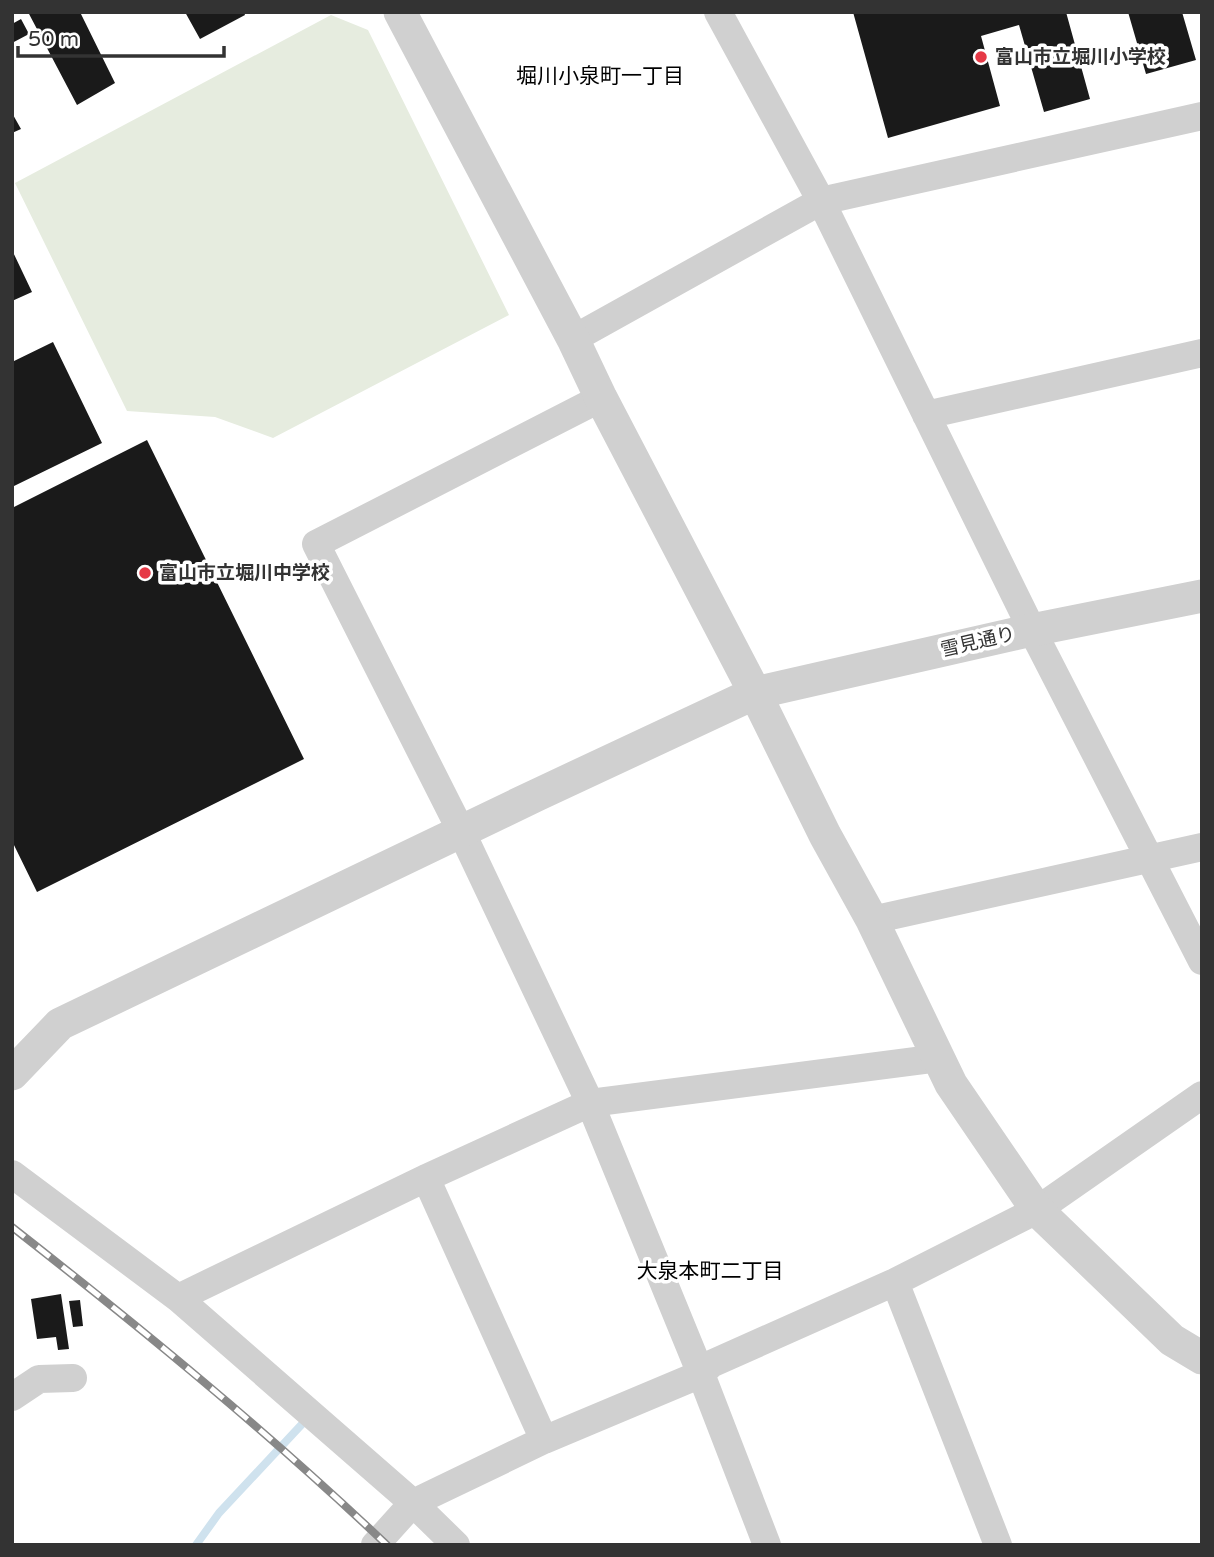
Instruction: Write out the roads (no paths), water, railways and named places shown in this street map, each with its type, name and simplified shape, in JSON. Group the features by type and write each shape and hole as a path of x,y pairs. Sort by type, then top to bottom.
{"street":[{"path":"401,12 573,339 825,835 872,919 951,1084 1037,1210 1172,1340 1202,1358"},
{"path":"718,12 821,201 1032,630 1202,961"},
{"path":"573,339 821,201 1202,116"},
{"path":"926,415 1202,353"},
{"path":"601,398 316,544 461,831 590,1103 701,1374 767,1545"},
{"name":"雪見通り","path":"12,1074 60,1024 755,693 1032,630 1202,596"},
{"path":"872,919 1202,847"},
{"path":"178,1297 590,1103 939,1058"},
{"path":"375,1545 412,1503 544,1440 701,1374 711,1364 895,1282 1037,1210 1202,1095"},
{"path":"12,1174 178,1297 456,1545"},
{"path":"426,1178 544,1440"},
{"path":"895,1282 998,1545"},
{"path":"12,1397 39,1380 74,1378"}],"waterway":[{"path":"196,1545 219,1513 304,1422"}],"railway":[{"path":"12,1227 203,1382 387,1545"}],"place":[{"name":"富山市立堀川小学校","path":"981,57"},
{"name":"富山市立堀川中学校","path":"145,573"}],"district":[{"name":"堀川小泉町一丁目","path":"600,76"},
{"name":"大泉本町二丁目","path":"710,1271"}]}
